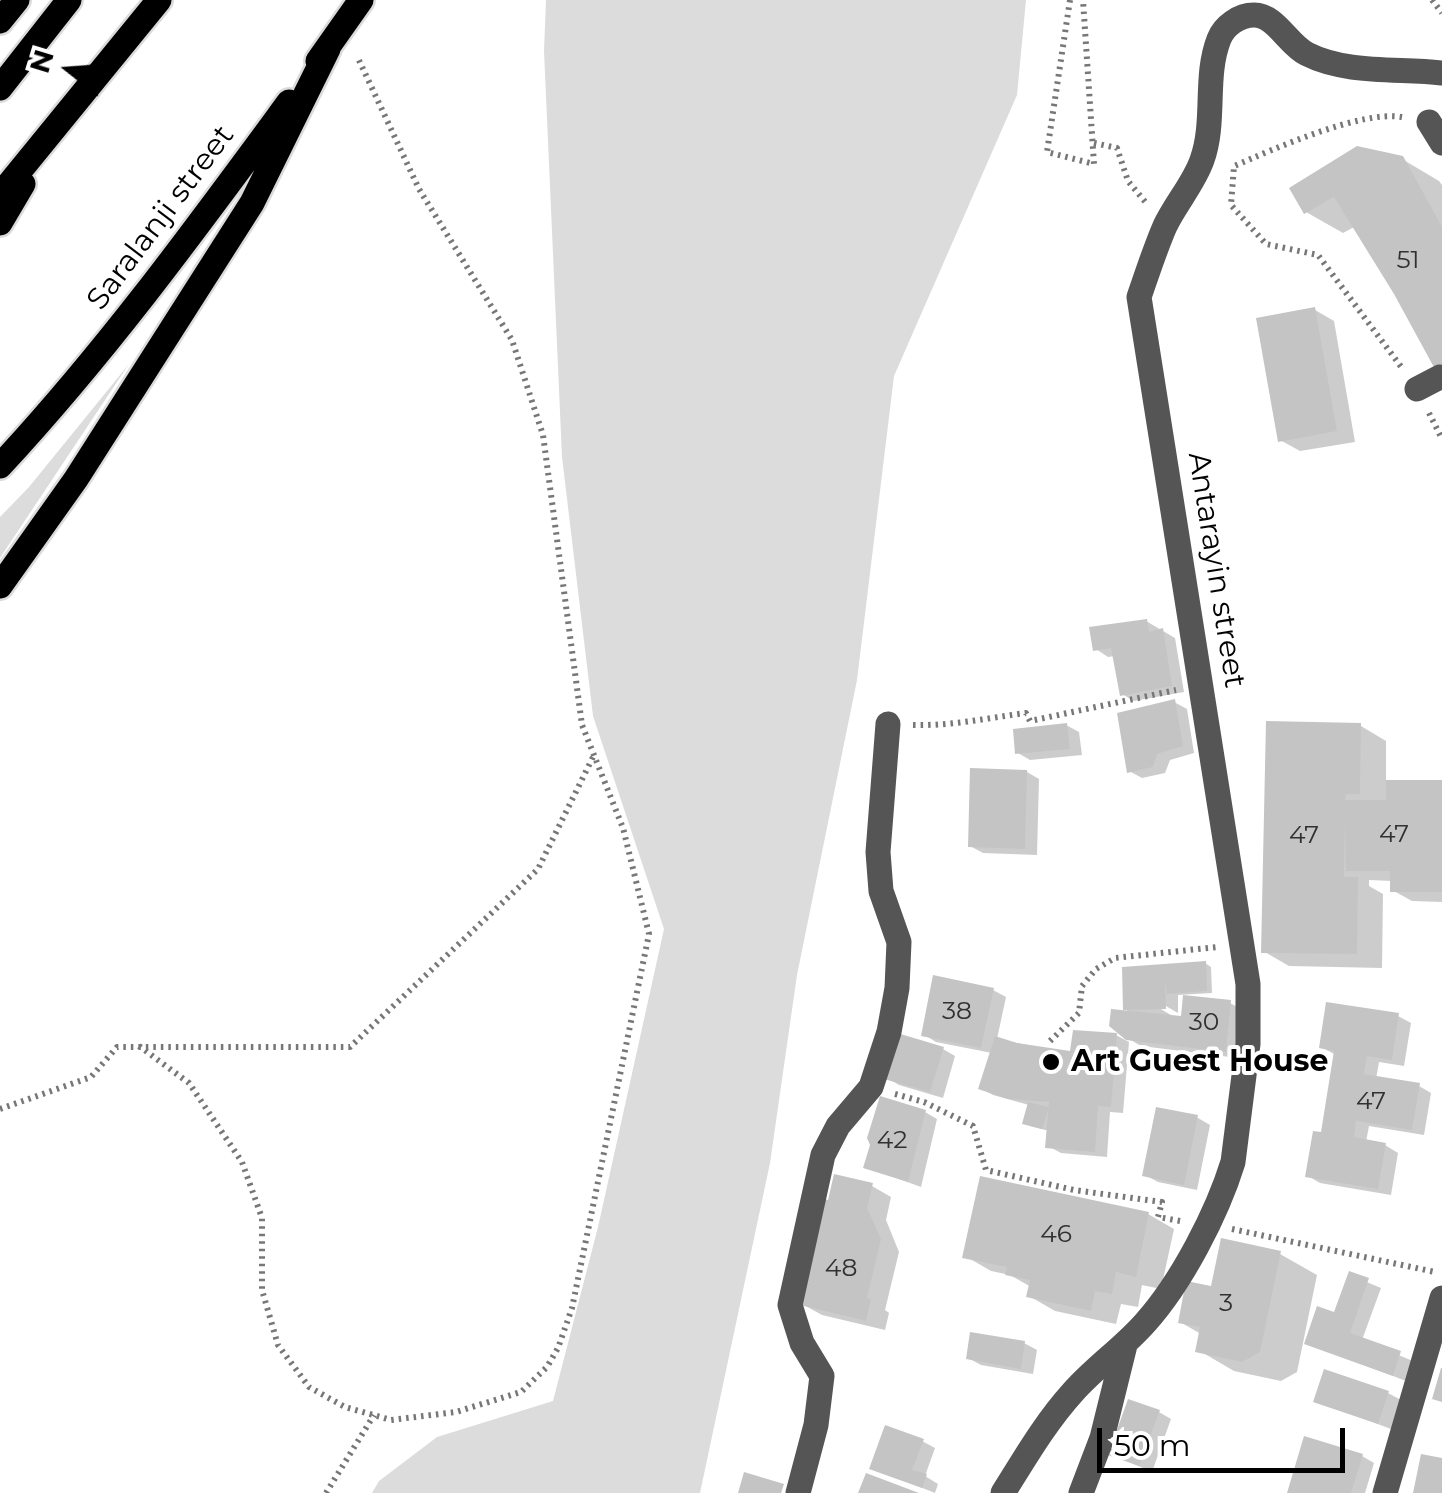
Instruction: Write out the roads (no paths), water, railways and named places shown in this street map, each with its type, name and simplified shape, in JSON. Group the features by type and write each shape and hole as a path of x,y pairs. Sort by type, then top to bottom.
{"main road":[{"path":"0,21 18,0"},
{"path":"0,88 69,0"},
{"path":"0,195 159,0"},
{"name":"Saralanji street","path":"0,466 140,303 361,0"},
{"path":"0,586 76,479 252,203 335,38"},
{"path":"0,223 52,134"}],"street":[{"name":"Antarayin street","path":"1003,1493 1041,1430 1076,1389 1148,1320 1206,1225 1232,1162 1248,1044 1248,984 1139,297 1165,226 1202,161 1212,120 1212,75 1220,37 1234,20 1256,14 1273,22 1286,40 1307,54 1338,65 1442,74"},
{"path":"798,1493 816,1425 822,1376 802,1343 790,1305 823,1155 838,1126 871,1087 897,988 899,942 880,891 878,852 888,724"},
{"path":"1385,1493 1442,1298"},
{"name":"Antarayin street","path":"1081,1493 1102,1438 1126,1344"}],"place":[{"name":"Art Guest House","path":"1051,1062"}]}
